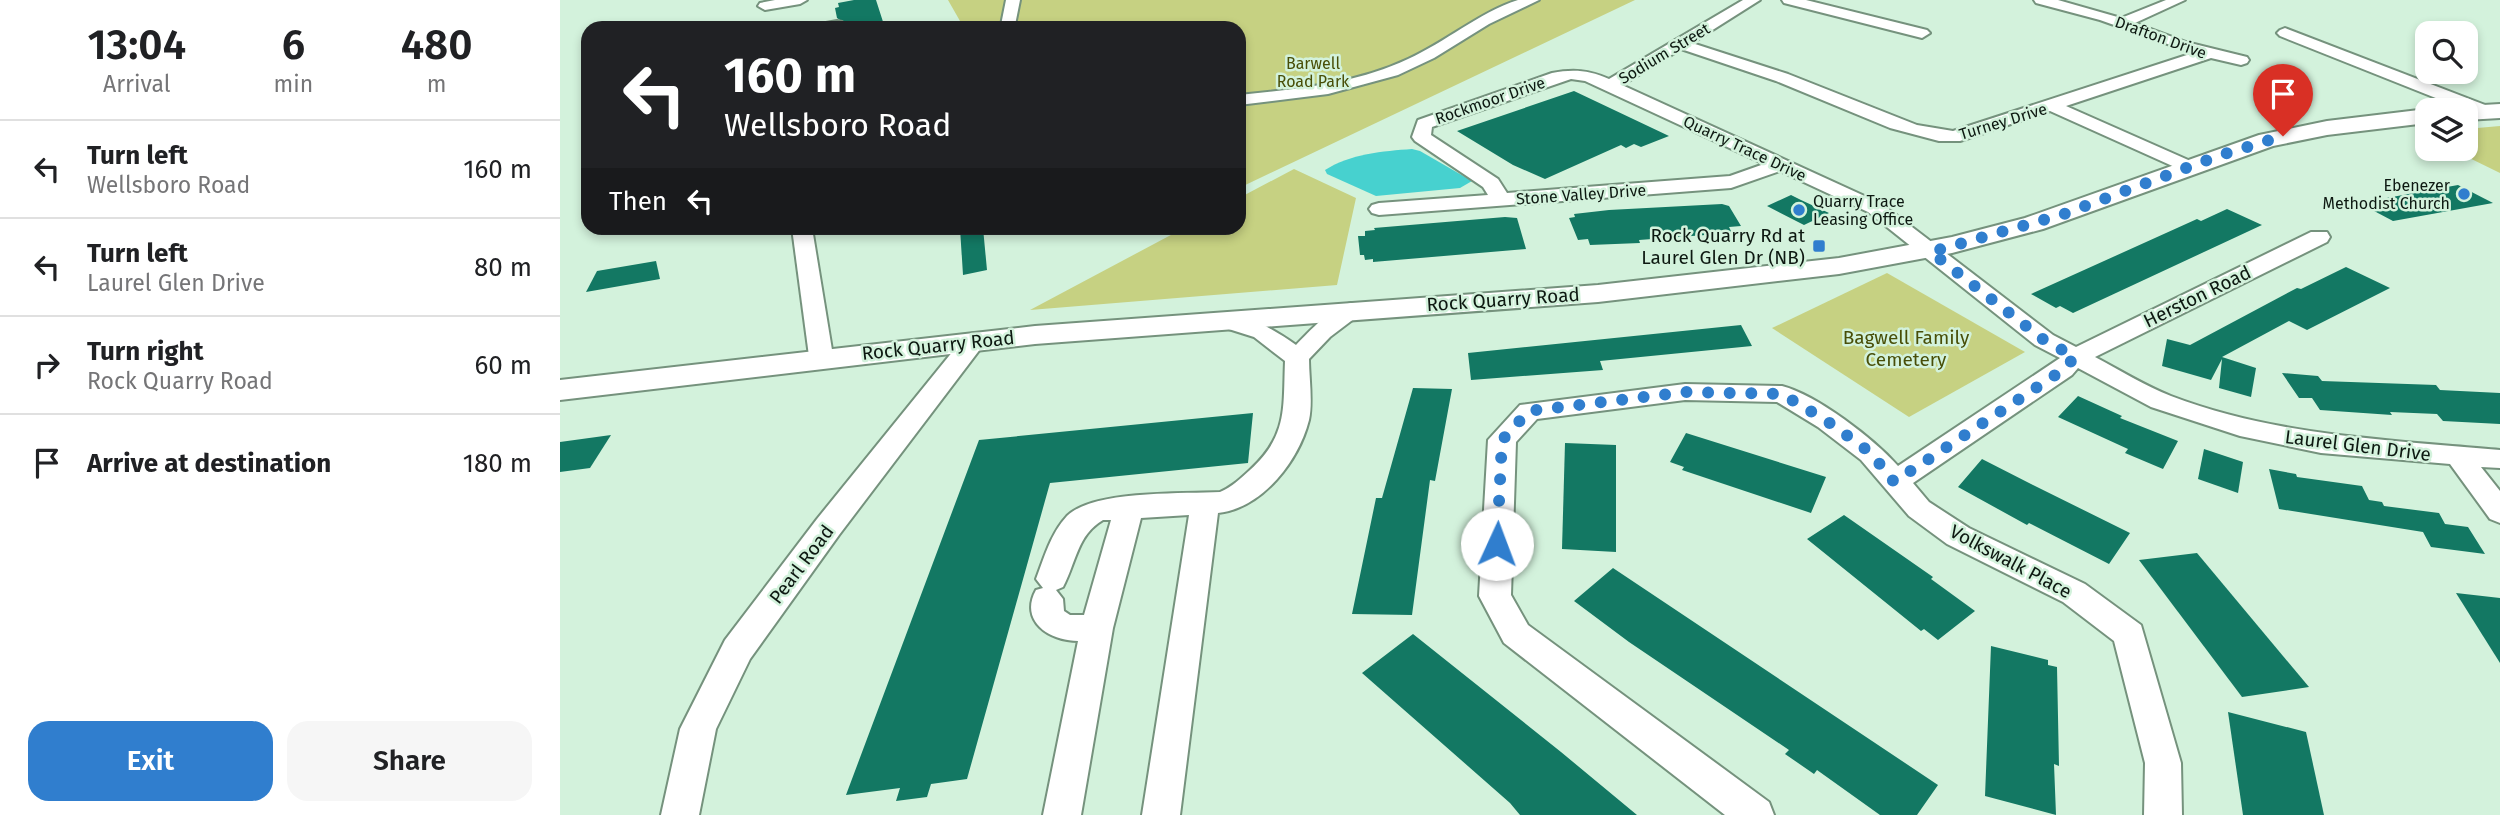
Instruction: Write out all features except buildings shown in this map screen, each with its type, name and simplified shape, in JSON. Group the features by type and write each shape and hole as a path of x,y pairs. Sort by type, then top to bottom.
{"main road":[{"name":"Rock Quarry Road","path":"560,390 821,356 975,340 1594,292 1803,271 1931,252 2064,214 2188,167 2262,142 2305,131 2415,117"}],"street":[{"path":"764,21 766,3 800,0"},
{"path":"1009,21 1013,0"},
{"path":"1482,0 1509,7"},
{"path":"1246,99 1298,94 1374,78 1443,47 1466,29 1509,7 1532,0"},
{"name":"Sodium Street","path":"1610,85 1753,0"},
{"path":"1789,0 1922,33"},
{"name":"Drafton Drive","path":"2042,0 2122,23 2207,54 2241,60"},
{"path":"2122,23 2178,0"},
{"path":"2284,33 2484,112"},
{"name":"Turney Drive","path":"1680,44 1724,56 1902,126 1936,136 1966,134 2207,54"},
{"name":"Rockmoor Drive","path":"1501,200 1491,183 1421,137 1424,124 1552,78 1571,74 1589,76"},
{"name":"Quarry Trace Drive","path":"1589,76 1875,208 1931,252"},
{"path":"2052,106 2188,167"},
{"name":"Stone Valley Drive","path":"1379,209 1731,182 1754,176 1780,164"},
{"path":"803,235 821,356"},
{"name":"Herston Road","path":"1894,482 2063,370 2075,357 2319,237"},
{"name":"Laurel Glen Drive","path":"1931,252 2044,340 2160,401 2240,427 2321,444 2500,459"},
{"path":"1097,628 1065,628 1048,617 1050,589 1072,527 1083,517 1098,510 1223,502 1242,494 1281,457 1296,418 1297,358 1322,332 1351,310"},
{"path":"1224,320 1262,332 1297,358"},
{"name":"Pearl Road","path":"680,815 698,729 737,650 828,527 975,340"},
{"name":"Volkswalk Place","path":"1755,815 1516,634 1495,596 1502,440 1529,411 1685,392 1782,394 1827,421 1871,453 1919,509 1958,536 2074,593 2129,634 2163,763 2163,815"},
{"path":"2459,457 2500,512"},
{"path":"1161,815 1205,503"},
{"path":"1062,815 1097,628 1129,509"}],"green space":[{"name":"Barwell Road Park","path":"948,0 1635,0 1246,185 1246,21 960,21"},
{"path":"2500,126 2500,173 2476,161 2478,161 2478,128"},
{"path":"1294,169 1356,198 1337,285 1030,310 1171,235 1246,235 1246,194"},
{"name":"Bagwell Family Cemetery","path":"1887,273 2025,352 1909,417 1772,328"}],"water":[{"path":"1412,149 1472,181 1460,188 1376,196 1327,174 1325,170 1356,157"}],"place":[{"name":"Ebenezer Methodist Church","path":"2464,194"},
{"name":"Quarry Trace Leasing Office","path":"1799,210"},
{"name":"Rock Quarry Rd at Laurel Glen Dr (NB)","path":"1819,246"}],"route":[{"path":"1497,544 1502,440 1529,411 1685,392 1782,394 1827,421 1871,453 1894,482 2063,370 2075,357 2044,340 2000,308 1931,252 2064,214 2218,156 2283,136"}]}
